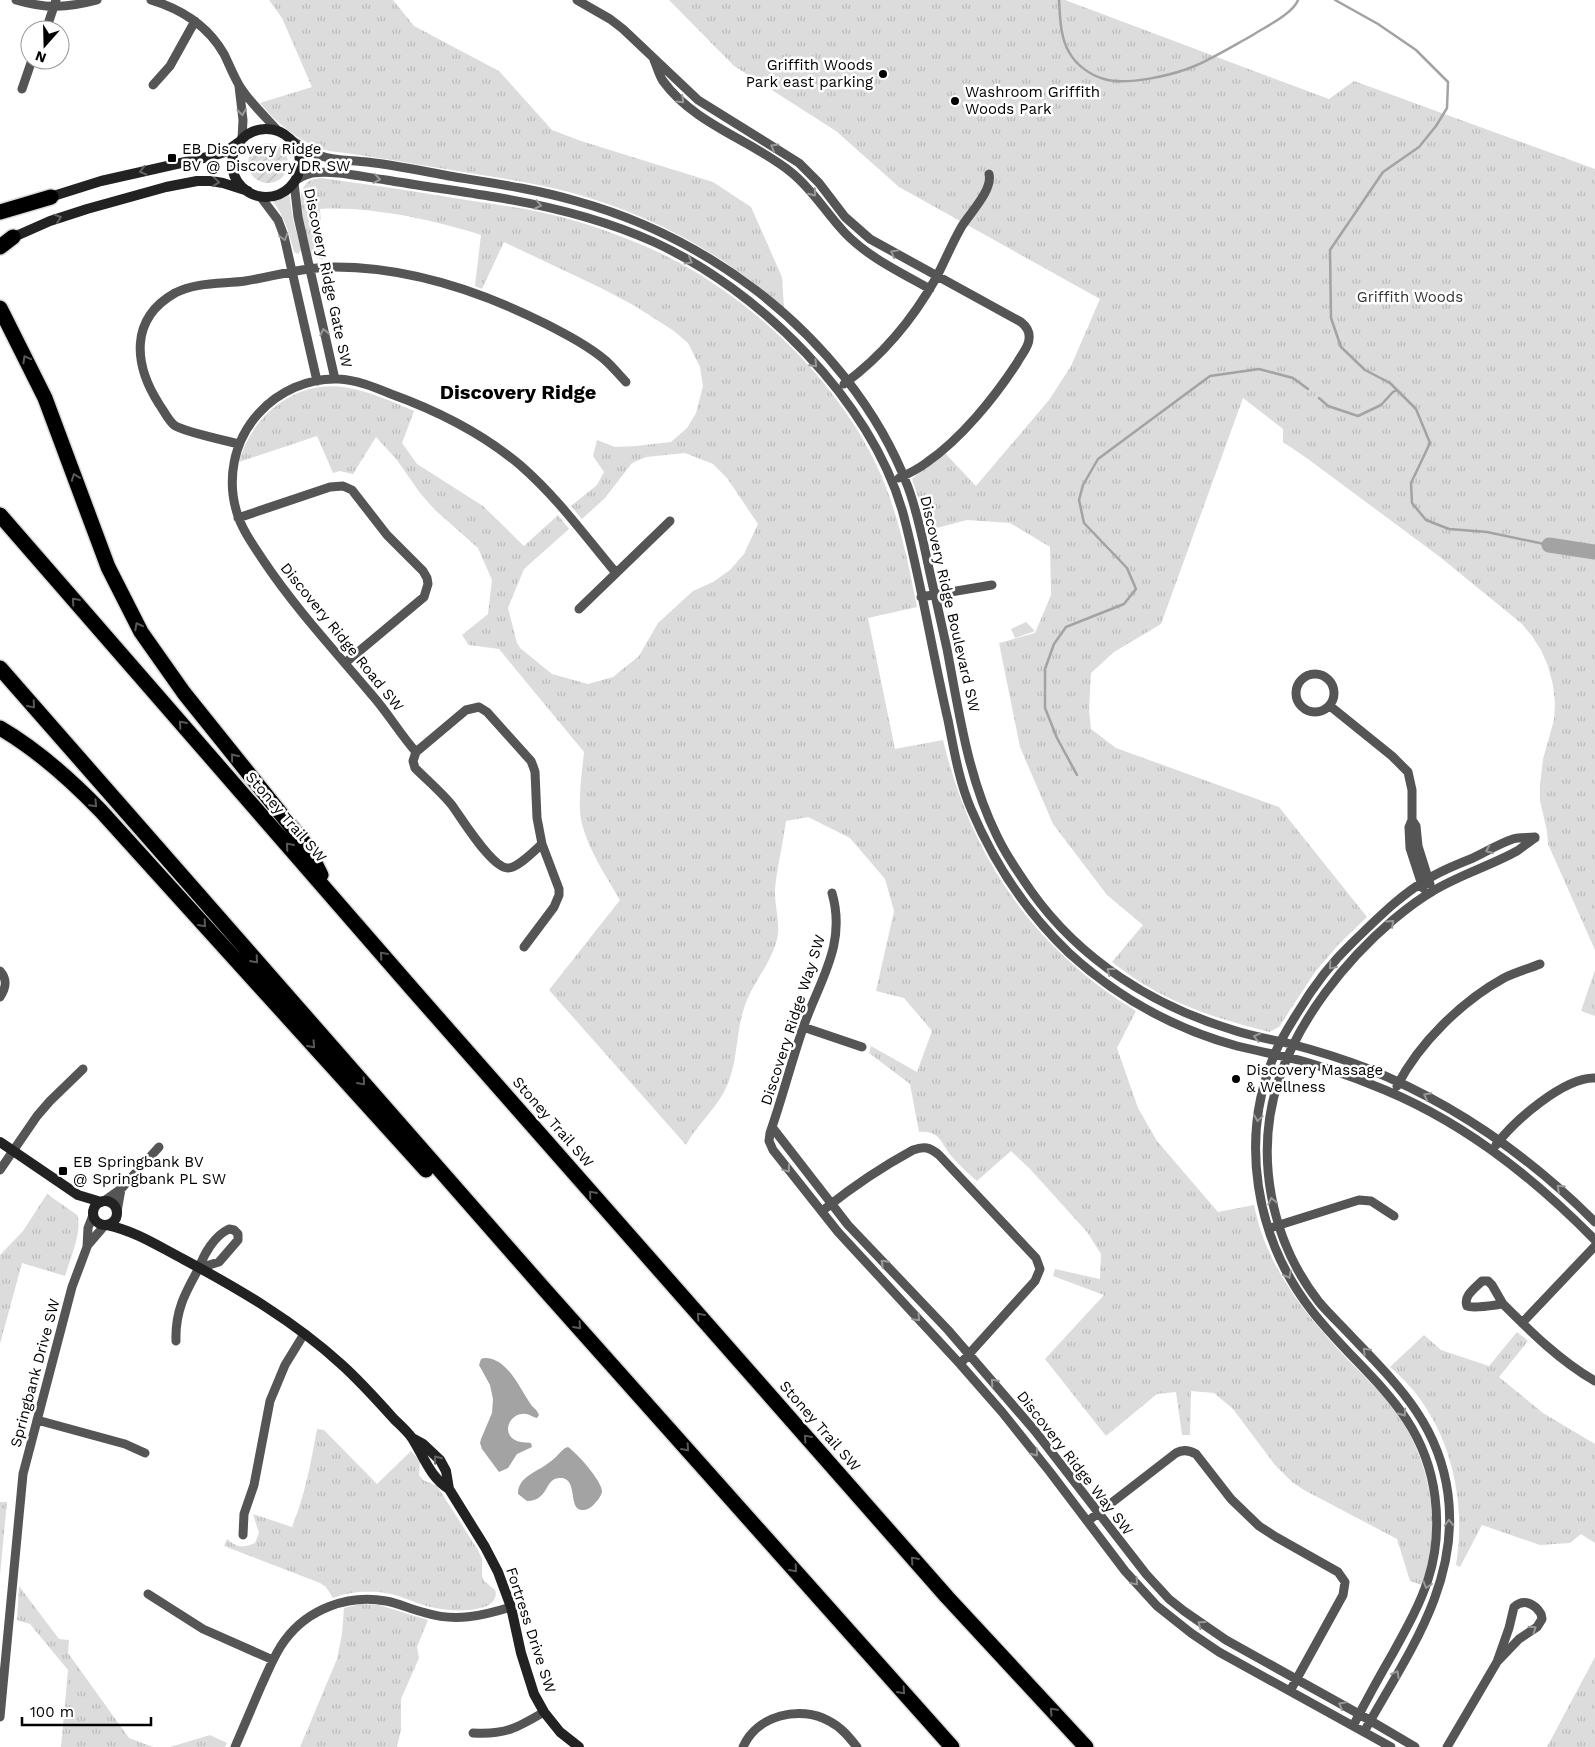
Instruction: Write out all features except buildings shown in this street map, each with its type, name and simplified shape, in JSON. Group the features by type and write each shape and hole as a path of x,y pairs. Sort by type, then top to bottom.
{"highway":[{"path":"0,212 51,196"},
{"path":"0,247 7,240"},
{"path":"0,308 45,398 108,567 141,632 184,693 306,845 332,896"},
{"path":"0,316 16,340"},
{"name":"Stoney Trail SW","path":"0,515 940,1589 1086,1747"},
{"path":"0,668 545,1290 952,1747"},
{"path":"0,728 35,752 74,784 101,811 484,1234 545,1290"}],"street":[{"path":"16,0 75,6 97,0"},
{"path":"151,0 166,4 195,21 207,32 218,45 239,85 279,132"},
{"path":"577,0 623,29 647,50 654,60 662,80 681,101 702,117 785,168 810,189 833,220 854,242 881,261 930,288"},
{"path":"49,20 55,4"},
{"path":"153,85 170,66 195,21"},
{"path":"654,60 672,74 698,100 799,163 819,182 846,217 870,239 1024,324 1029,332 1029,341 1023,353 998,390 964,428 927,463 892,480"},
{"path":"22,89 29,70"},
{"path":"239,85 243,120 241,141 233,157 232,164 237,180 248,191"},
{"path":"0,218 51,196 101,181 224,152 247,135 260,130 273,130 289,138 296,147 300,158 300,169 295,182 282,193 275,196 260,196 223,183 197,181 166,187 87,209 50,221 7,240"},
{"name":"Discovery Ridge Boulevard SW","path":"289,138 306,150 321,156 371,162 549,194 598,207 651,228 710,258 761,294 806,335 848,381 875,422 903,476 920,524 968,754 983,804 997,838 1033,894 1074,940 1110,971 1137,989 1202,1021 1346,1061 1399,1082 1444,1105 1500,1140 1554,1182 1595,1222"},
{"name":"Discovery Ridge Boulevard SW","path":"295,182 306,174 315,173 358,176 533,204 570,212 617,227 657,243 696,264 726,284 789,336 837,389 870,438 892,480 908,533 945,710 971,808 991,850 1024,902 1054,937 1089,970 1120,993 1163,1018 1236,1045 1287,1057 1343,1074 1393,1093 1442,1118 1492,1150 1534,1182 1595,1240"},
{"path":"837,389 887,346 918,308 937,276 962,226 989,186 989,174"},
{"name":"Discovery Ridge Gate SW","path":"295,182 298,217 335,379"},
{"path":"260,196 278,220 284,236 321,380"},
{"path":"239,444 178,428 172,423 152,393 142,370 139,352 143,331 148,320 161,304 180,291 263,278 310,268 336,267 399,273 443,283 482,295 517,310 562,332 591,349 606,361 626,382"},
{"name":"Discovery Ridge Road SW","path":"416,752 385,710 279,583 249,539 238,518 234,504 232,480 239,444 257,415 274,399 298,386 321,380 335,379 365,384 409,400 454,421 483,438 540,484 558,502 616,573"},
{"path":"238,518 330,488 343,486 352,490 398,548 425,574 428,584 424,597 345,663"},
{"path":"579,609 670,521"},
{"path":"921,598 992,585"},
{"path":"1309,674 1322,674 1327,677 1334,688 1335,694 1330,706 1326,710 1314,712 1303,708 1297,699 1299,682 1309,674"},
{"path":"1330,706 1392,756 1408,772 1412,790 1412,820 1409,827 1410,848 1429,893"},
{"path":"524,947 554,908 559,895 557,884 542,844 537,818 535,772 533,766 484,710 475,707 466,710 416,752 413,761 415,768 450,803 496,863 506,868 514,867 542,844"},
{"path":"945,710 958,707"},
{"path":"971,808 983,804"},
{"path":"1353,1726 1423,1595 1433,1564 1437,1524 1432,1482 1422,1447 1396,1403 1313,1313 1290,1280 1268,1229 1261,1202 1256,1163 1256,1134 1260,1109 1274,1054 1280,1042 1314,986 1347,948 1389,908 1425,881 1514,838 1535,838 1517,851 1429,893 1393,920 1355,956 1323,995 1293,1045 1279,1079 1271,1112 1267,1162 1272,1199 1278,1226 1297,1268 1322,1305 1383,1369 1414,1405 1436,1447 1448,1494 1450,1523 1446,1563 1433,1604 1364,1732"},
{"name":"Discovery Ridge Way SW","path":"832,893 838,921 834,944 829,964 804,1027 772,1126 769,1137 773,1150 821,1213 960,1364 1024,1440 1136,1584 1176,1622 1219,1652 1391,1747"},
{"path":"1024,902 1033,894"},
{"path":"1347,948 1355,956"},
{"path":"1393,1093 1411,1061 1436,1031 1462,1008 1502,979 1540,964"},
{"path":"0,971 4,975 6,982 6,988 0,997"},
{"path":"1163,1018 1169,1006"},
{"path":"804,1027 862,1047"},
{"path":"0,1170 50,1101 83,1069"},
{"path":"1492,1150 1516,1122 1533,1107 1551,1095 1579,1081 1595,1078"},
{"name":"Discovery Ridge Way SW","path":"772,1126 831,1204 862,1241 970,1354 1035,1431 1146,1574 1170,1599 1226,1640 1415,1747"},
{"path":"0,1142 78,1195 93,1214 96,1222 138,1235"},
{"path":"93,1214 96,1206 121,1189 159,1147"},
{"path":"821,1213 877,1170 913,1150 924,1147 933,1150 939,1155 1008,1227 1036,1258 1040,1269 1039,1276 960,1364"},
{"path":"1256,1163 1267,1162"},
{"path":"106,1225 113,1222 117,1212 121,1189"},
{"path":"78,1195 114,1205 117,1212 138,1235"},
{"path":"1268,1229 1359,1200 1371,1201 1394,1216"},
{"name":"Springbank Drive SW","path":"0,1717 3,1655 21,1488 37,1420 72,1288 86,1246 88,1228 93,1214"},
{"name":"Springbank Drive SW","path":"86,1246 106,1225"},
{"path":"176,1341 178,1312 205,1253 224,1232 229,1229 236,1232 238,1240 219,1262 199,1268"},
{"name":"Fortress Drive SW","path":"138,1235 264,1306 304,1334 341,1364 412,1438 423,1444 440,1460 446,1471 449,1490 493,1563 511,1607 534,1694 544,1712 560,1732 579,1747"},
{"path":"1522,1323 1595,1246"},
{"path":"890,1288 900,1279"},
{"path":"1503,1304 1556,1354 1595,1380"},
{"path":"1313,1313 1322,1305"},
{"path":"243,1535 244,1514 254,1485 270,1400 285,1365 304,1334"},
{"path":"1374,1378 1383,1369"},
{"path":"37,1420 125,1444 145,1453"},
{"path":"1024,1440 1035,1431"},
{"path":"1088,1521 1176,1454 1184,1450 1200,1457 1231,1499 1260,1526 1338,1572 1344,1582 1343,1595 1290,1691"},
{"path":"148,1594 202,1629 273,1660"},
{"path":"235,1747 273,1660 284,1641 297,1626 318,1611 343,1602 364,1599 386,1601 437,1616 461,1618 484,1615 511,1607"},
{"path":"1447,1747 1497,1662 1514,1607 1522,1602 1531,1604 1541,1614 1540,1624 1519,1639 1497,1662"},
{"path":"1176,1622 1184,1611"},
{"path":"473,1733 492,1734 514,1729 544,1712"},
{"path":"743,1746 756,1730 770,1720 782,1715 799,1713 816,1715 831,1722 844,1732 857,1747"}],"green space":[{"path":"269,0 393,0 414,26 499,71 552,130 581,141 713,182 751,207 782,277 784,308 735,269 710,252 656,224 599,201 555,188 329,151 300,139 275,119 260,103 312,87 282,18"},
{"name":"Griffith Woods","path":"669,0 1065,0 1329,99 1354,81 1595,169 1595,950 1548,844 1540,801 1543,759 1554,720 1555,703 1548,666 1541,650 1522,624 1440,557 1283,442 1283,429 1243,398 1161,624 1114,652 1091,673 1089,710 1091,729 1116,748 1279,807 1367,917 1339,944 1315,972 1279,1027 1269,1032 1226,1020 1168,998 1149,988 1112,962 1143,925 1107,895 1053,824 1020,747 999,643 1035,633 1051,595 1050,547 1010,523 967,520 929,530 912,479 943,451 976,486 1049,400 1071,366 1100,299 899,187 836,131 734,66"},
{"path":"268,143 282,149 288,163 282,177 268,183 254,177 248,163 254,149"},
{"path":"320,178 535,211 579,222 631,240 680,263 741,303 770,327 823,382 865,443 881,475 898,523 917,607 868,618 895,749 943,740 955,783 970,823 989,861 1011,896 1066,959 1099,986 1136,1011 1117,1048 1138,1108 1157,1141 1218,1212 1254,1205 1260,1229 1269,1251 1291,1292 1320,1329 1382,1395 1398,1415 1408,1431 1423,1466 1431,1503 1432,1541 1422,1585 1410,1581 1397,1539 1292,1482 1275,1465 1233,1409 1214,1393 1191,1391 1190,1435 1182,1435 1176,1392 1157,1394 1106,1436 1045,1359 1104,1295 1053,1276 1055,1269 1100,1279 1101,1254 1087,1232 1030,1169 1011,1151 977,1181 954,1159 937,1136 927,1132 919,1132 910,1084 869,1053 871,1046 917,1072 932,1031 904,998 876,991 894,911 885,879 850,838 808,817 786,821 775,889 778,923 776,943 747,1000 740,1023 733,1069 729,1081 720,1099 686,1145 549,990 620,900 593,854 582,824 580,798 584,752 499,649 469,645 462,635 488,614 492,580 478,548 435,510 420,493 397,460 376,437 353,474 340,471 333,473 317,436 239,462 245,445 254,429 280,403 295,394 312,389 330,386 349,388 382,398 414,411 402,443 417,464 483,506 524,546 558,515 569,529 524,569 508,608 520,648 552,674 588,684 613,677 639,656 658,623 693,591 713,582 730,570 744,554 758,524 727,478 713,464 685,453 646,457 632,463 605,498 582,519 571,506 597,485 604,472 593,456 597,440 615,447 671,442 687,428 696,413 703,386 700,367 688,343 674,331 635,306 504,242 482,289 475,286 481,235 422,219 360,210 320,209 323,260 312,256 304,228 301,197 303,188 308,182"},
{"path":"289,194 301,250 298,254 294,252 286,225 272,200"},
{"path":"1026,622 1035,631 1015,638 1011,629"},
{"path":"1595,970 1595,1016 1581,1011"},
{"path":"47,1194 77,1215 78,1228 73,1253 65,1276 22,1263 0,1344 0,1255 23,1231"},
{"path":"1517,1332 1528,1341 1499,1377 1543,1413 1595,1444 1595,1543 1581,1534 1570,1543 1540,1545 1482,1525 1460,1567 1456,1565 1459,1511 1449,1457 1439,1432 1426,1408 1410,1386 1390,1367 1424,1335 1441,1350 1489,1366"},
{"path":"317,1429 324,1430 377,1484 411,1451 420,1461 419,1475 423,1480 437,1486 478,1550 482,1559 482,1576 484,1581 495,1590 496,1594 491,1603 476,1609 456,1610 429,1607 395,1595 378,1592 355,1592 333,1598 326,1587 320,1583 224,1546 227,1539 240,1546 255,1543 259,1533 253,1514 292,1527 304,1491"},
{"path":"0,1502 7,1502 0,1575"},
{"path":"19,1586 59,1639 69,1640 68,1653 129,1738 153,1747 61,1747 68,1670 30,1624 17,1620"},
{"path":"360,1604 379,1605 428,1620 417,1647 419,1658 401,1699 401,1730 397,1747 300,1747 337,1659 342,1634 344,1608"},
{"path":"1595,1657 1595,1747 1547,1747"},
{"path":"210,1735 227,1743 225,1747 170,1747"}],"shaded area":[{"path":"481,1359 492,1359 507,1369 539,1415 537,1418 522,1414 517,1415 511,1421 508,1429 511,1437 519,1442 531,1443 532,1447 517,1454 508,1468 499,1472 482,1449 480,1443 492,1413 493,1399 490,1385 479,1365"},
{"path":"568,1447 589,1468 601,1487 602,1492 599,1499 589,1509 579,1509 575,1506 569,1482 565,1479 554,1479 543,1494 534,1500 527,1501 518,1494 524,1479 550,1462"}],"waterway":[{"path":"1059,0 1064,40 1075,61 1089,72 1104,79 1114,81 1164,76 1204,62 1277,20 1290,10 1298,0"},
{"path":"1335,0 1378,24 1416,50 1448,82 1447,108 1436,126 1419,147 1383,172 1330,250 1331,318 1341,347 1365,370 1390,383 1416,409 1430,443 1411,483 1412,503 1426,520 1449,529 1487,532 1549,545"},
{"path":"1077,775 1057,738 1045,708 1045,669 1054,644 1066,627 1124,604 1136,589 1127,568 1084,523 1079,500 1083,485 1098,459 1210,376 1259,369 1293,378 1308,389"},
{"path":"1319,398 1328,406 1358,416 1381,405 1397,390"},
{"path":"1549,545 1595,552"}],"place":[{"name":"Griffith Woods Park east parking","path":"883,74"},
{"name":"Washroom Griffith Woods Park","path":"955,101"},
{"name":"EB Discovery Ridge BV @ Discovery DR SW","path":"172,158"},
{"name":"Discovery Massage & Wellness","path":"1236,1079"},
{"name":"EB Springbank BV @ Springbank PL SW","path":"63,1171"}],"district":[{"name":"Discovery Ridge","path":"518,392"}]}
